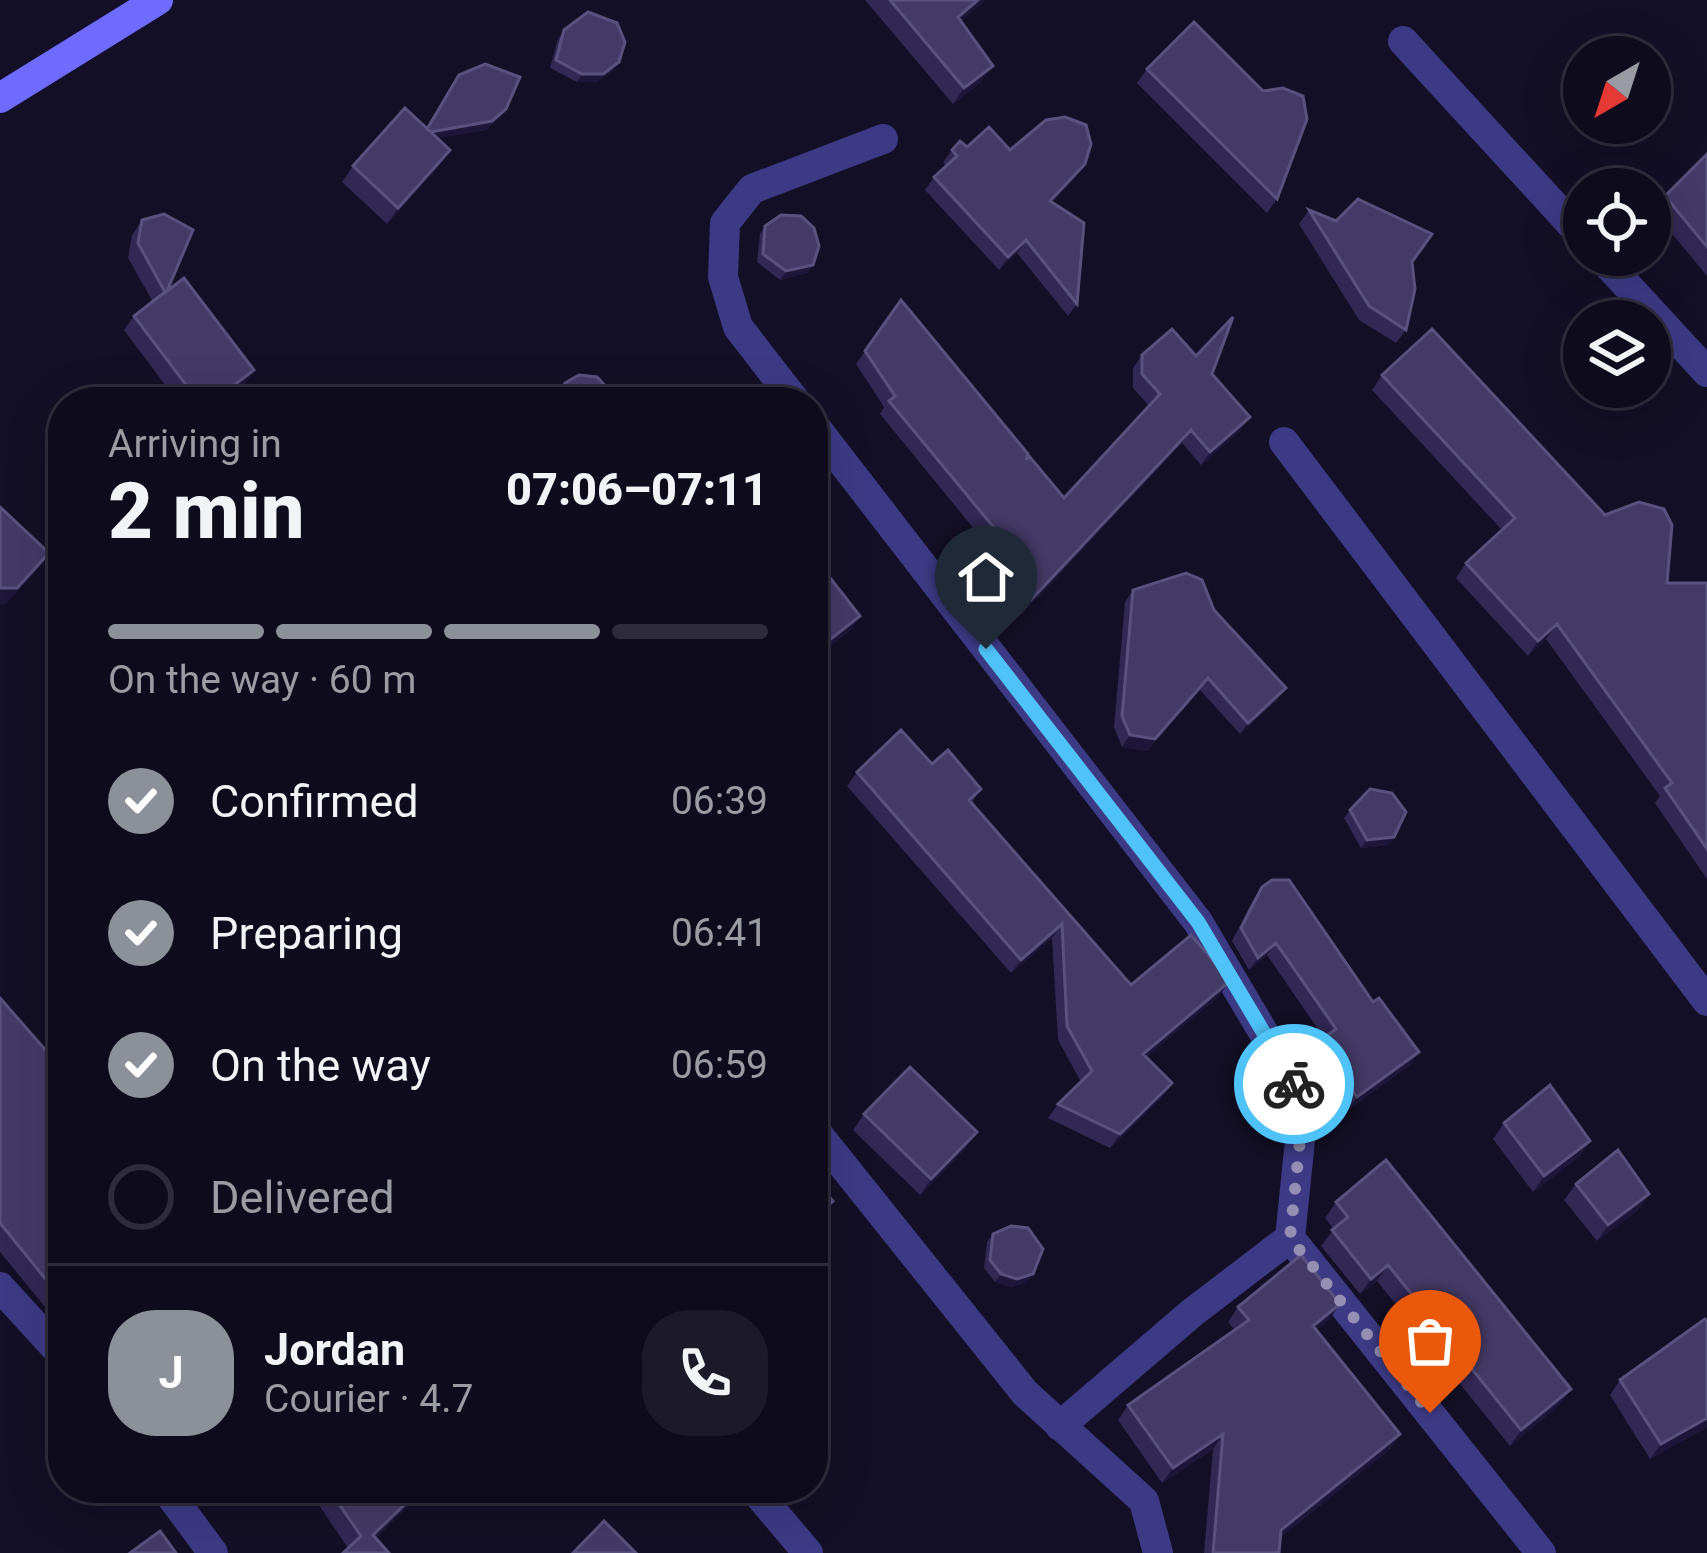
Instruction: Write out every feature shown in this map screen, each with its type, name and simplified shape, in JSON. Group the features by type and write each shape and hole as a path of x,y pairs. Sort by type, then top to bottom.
{"street":[{"path":"0,98 122,9 158,0"},
{"path":"1403,41 1563,215"},
{"path":"784,387 738,327 723,277 725,224 752,189 883,139"},
{"path":"1618,276 1707,372"},
{"path":"1284,442 1707,1001"},
{"path":"828,443 1198,922 1304,1101 1290,1238 1541,1553"},
{"path":"828,1147 1025,1393 1144,1502 1158,1553"},
{"path":"1060,1426 1193,1312 1290,1238"},
{"path":"0,1287 48,1340"},
{"path":"176,1503 213,1553"},
{"path":"766,1503 808,1553"}],"building":[{"path":"890,0 978,0 958,17 993,66 964,88"},
{"path":"588,12 617,23 625,42 619,62 603,74 582,74 556,60 564,30"},
{"path":"1194,22 1263,91 1283,88 1303,96 1307,119 1277,199 1147,69"},
{"path":"485,64 520,77 506,109 492,121 427,129 459,75"},
{"path":"405,108 450,150 398,208 353,166"},
{"path":"1065,117 1086,125 1091,144 1085,164 1050,201 1084,223 1077,304 1026,240 1008,257 934,177 957,156 952,150 960,141 967,147 989,127 1010,150 1046,120"},
{"path":"1707,154 1707,247 1671,203 1671,190"},
{"path":"1358,199 1432,234 1412,262 1415,289 1406,330 1369,306 1309,210 1336,221"},
{"path":"164,214 193,230 167,291 184,278 254,370 232,387 188,387 134,316 165,292 138,243 142,220"},
{"path":"781,215 801,216 814,228 819,246 813,265 786,271 763,254 765,226"},
{"path":"901,300 1028,454 1026,460 1029,456 1064,498 1160,394 1142,374 1142,355 1172,329 1196,356 1233,317 1212,374 1250,417 1210,452 1191,430 1031,600 998,556 1010,547 889,401 895,396 865,351"},
{"path":"1432,329 1605,515 1639,502 1664,509 1672,525 1667,583 1707,583 1707,849 1665,788 1672,783 1557,624 1538,641 1466,563 1515,518 1382,375"},
{"path":"579,375 597,377 606,387 564,387"},
{"path":"0,507 48,554 17,588 0,588"},
{"path":"1186,573 1202,580 1214,610 1286,688 1248,723 1208,678 1155,739 1130,735 1122,716 1133,590"},
{"path":"828,575 860,616 828,641"},
{"path":"901,730 932,764 948,750 981,789 969,800 1131,985 1191,935 1229,982 1143,1054 1172,1083 1120,1134 1058,1104 1092,1071 1067,1026 1062,924 1021,960 857,772"},
{"path":"1370,789 1392,793 1406,812 1394,837 1367,840 1350,810"},
{"path":"1272,880 1289,880 1373,1002 1379,998 1419,1052 1357,1097 1317,1043 1336,1029 1276,943 1258,958 1241,928 1262,887"},
{"path":"0,998 48,1053 48,1282 0,1223"},
{"path":"910,1067 977,1132 931,1179 864,1114"},
{"path":"1550,1085 1590,1141 1544,1176 1504,1123"},
{"path":"1618,1150 1649,1194 1608,1225 1576,1184"},
{"path":"1386,1160 1571,1389 1521,1430 1388,1265 1371,1279 1332,1230 1348,1217 1336,1202"},
{"path":"1011,1226 1028,1228 1043,1249 1033,1274 1017,1279 1001,1274 990,1260 993,1234"},
{"path":"1301,1255 1340,1304 1313,1326 1400,1434 1281,1530 1279,1553 1213,1553 1223,1434 1173,1468 1128,1405 1249,1320 1238,1307"},
{"path":"1705,1319 1707,1418 1661,1444 1620,1380"},
{"path":"338,1503 406,1503 373,1535 389,1553 343,1553 361,1536"},
{"path":"604,1521 636,1553 573,1553"},
{"path":"160,1531 176,1553 130,1553"}],"way so far":[{"path":"1294,1084 1304,1101 1290,1238 1430,1413"}],"route":[{"path":"986,649 1198,922 1294,1084"}]}
